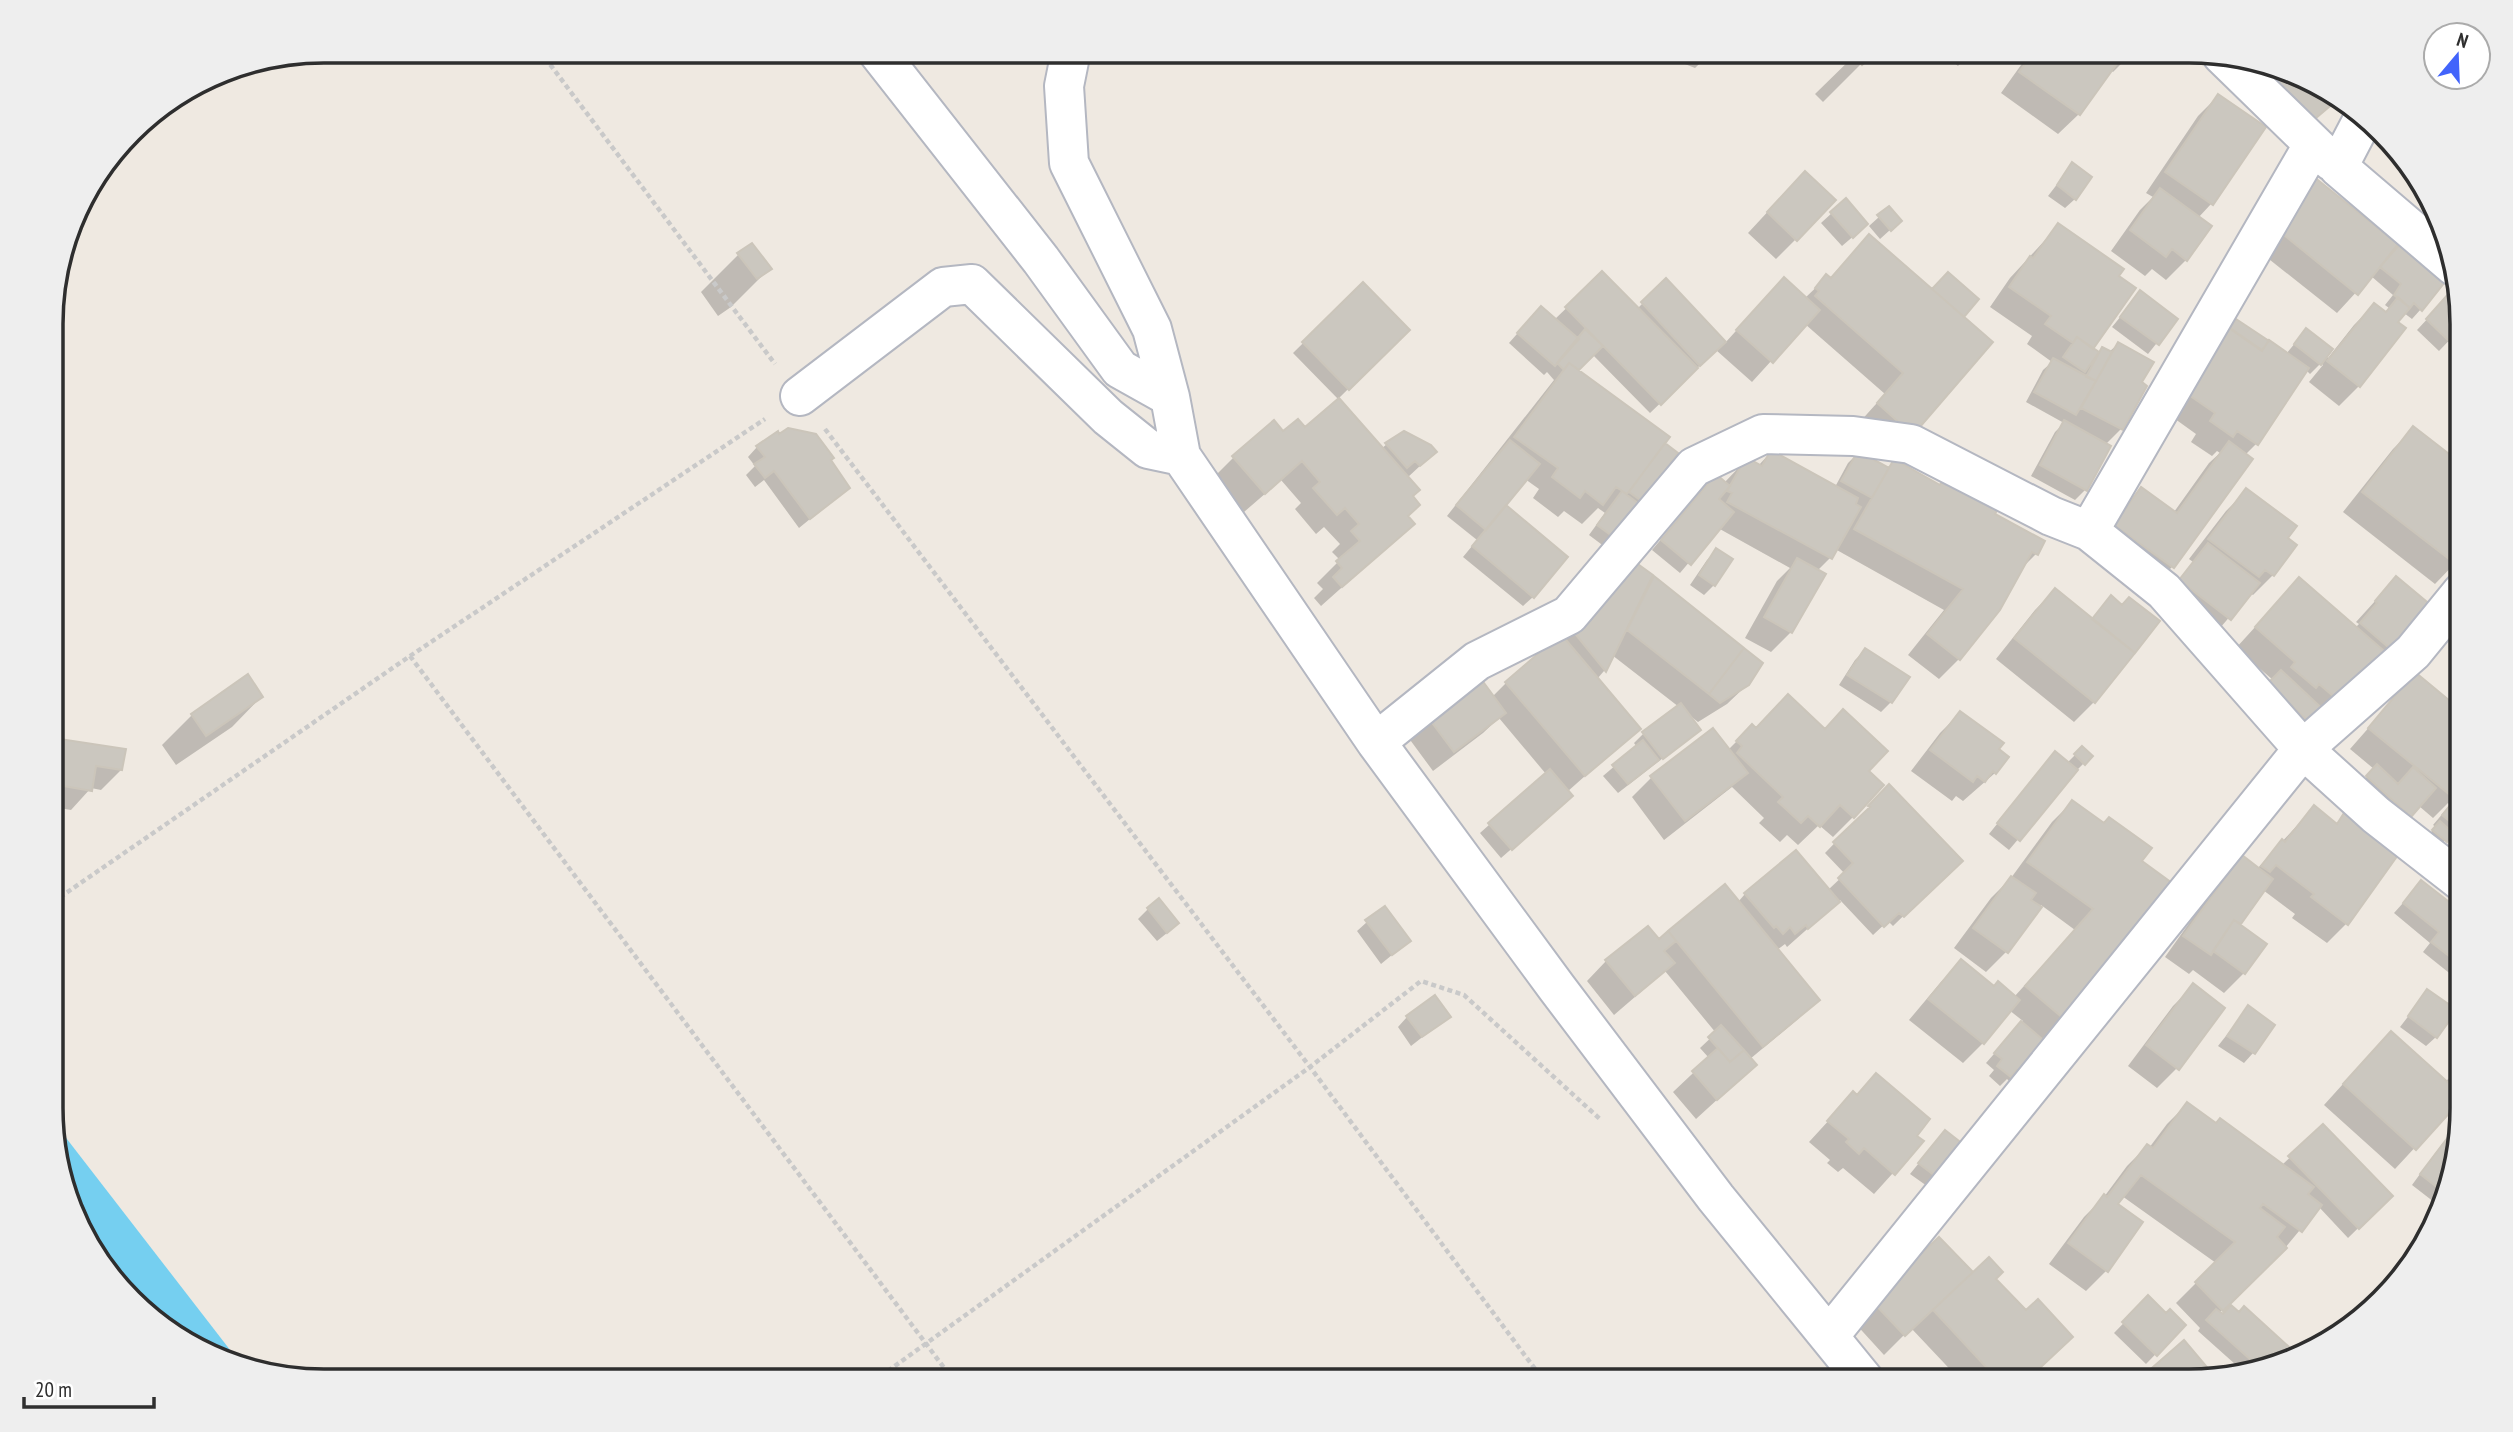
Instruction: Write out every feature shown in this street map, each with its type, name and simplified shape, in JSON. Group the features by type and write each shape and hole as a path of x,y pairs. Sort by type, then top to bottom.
{"street":[{"path":"886,63 1041,260 1120,369 1170,397"},
{"path":"1069,63 1064,86 1069,163 1152,329 1170,397 1181,456 1376,742 1557,988 1716,1198 1855,1369"},
{"path":"2234,67 2326,156 2440,254"},
{"path":"2089,531 2326,156 2358,125"},
{"path":"800,396 943,286 972,284 1108,417 1148,449 1181,456"},
{"path":"1376,742 1477,660 1569,615 1694,467 1763,434 1853,436 1911,444 2051,516 2089,531 2164,591 2304,749 2376,815 2450,873"},
{"path":"1829,1336 2304,749 2413,652 2450,607"}],"path":[{"path":"549,63 1310,1067 1535,1369"},
{"path":"63,895 411,656 800,396"},
{"path":"411,656 945,1369"},
{"path":"892,1369 1310,1067 1421,981 1464,995 1602,1121"}],"water":[{"path":"65,1136 231,1352 194,1334 165,1315 117,1267 83,1208 72,1175"}],"building":[{"path":"2026,63 2117,63 2080,115 2019,72"},
{"path":"2266,75 2289,83 2328,103 2330,106 2310,123"},
{"path":"2218,94 2266,127 2213,205 2165,172"},
{"path":"2072,162 2092,177 2076,200 2057,185"},
{"path":"1805,171 1836,200 1797,241 1767,212"},
{"path":"2314,177 2398,244 2358,295 2274,227"},
{"path":"2160,188 2212,226 2187,261 2172,249 2166,257 2130,230"},
{"path":"1846,198 1868,224 1853,238 1830,212"},
{"path":"1889,206 1902,221 1891,231 1877,215"},
{"path":"2058,223 2124,269 2119,276 2136,288 2093,349 2077,337 2073,343 2045,324 2051,316 2009,287 2030,256 2033,258"},
{"path":"1869,234 1993,342 1913,435 1877,403 1903,373 1815,296 1819,291 1815,288 1826,274 1831,278"},
{"path":"752,243 772,269 757,279 737,253"},
{"path":"2399,245 2445,282 2422,311 2414,303 2410,308 2394,295 2401,284 2380,267"},
{"path":"1602,271 1698,368 1661,405 1565,307"},
{"path":"1948,272 1979,299 1964,317 1932,289"},
{"path":"1784,277 1820,310 1773,363 1736,330"},
{"path":"1666,278 1726,342 1700,366 1641,302"},
{"path":"1363,282 1410,330 1349,390 1302,342"},
{"path":"2140,290 2178,319 2159,345 2120,317"},
{"path":"2448,294 2450,342 2426,319"},
{"path":"2398,297 2410,308 2398,322 2406,328 2360,387 2327,361 2374,303 2386,312"},
{"path":"1541,306 1579,339 1555,366 1517,333"},
{"path":"2236,319 2269,341 2262,350 2230,328"},
{"path":"2226,326 2262,351 2269,340 2309,368 2258,445 2237,431 2233,437 2210,421 2215,413 2183,391"},
{"path":"2306,328 2333,349 2321,365 2294,344"},
{"path":"1585,329 1603,346 1579,370 1569,363 1564,370 1557,363"},
{"path":"2077,337 2099,352 2085,372 2063,357"},
{"path":"2118,342 2154,362 2142,382 2147,386 2123,430 2081,408"},
{"path":"2102,347 2112,352 2096,381 2086,377"},
{"path":"2053,358 2096,381 2076,415 2034,392"},
{"path":"1569,363 1670,437 1627,494 1616,487 1603,505 1585,491 1580,498 1552,477 1558,468 1514,437"},
{"path":"1339,398 1420,490 1413,496 1420,505 1408,516 1415,524 1342,587 1333,577 1342,568 1336,561 1360,541 1351,531 1359,524 1345,508 1337,515 1313,488 1320,482 1302,461 1265,494 1232,456 1274,420 1283,431 1298,419 1305,427"},
{"path":"2064,420 2111,446 2087,491 2040,465"},
{"path":"2413,426 2450,455 2450,560 2362,492"},
{"path":"788,428 816,434 834,458 831,460 850,488 810,519 774,471 765,478 754,464 765,457 756,446 778,431 779,434"},
{"path":"1404,431 1431,445 1437,452 1420,466 1415,461 1407,468 1385,443"},
{"path":"1510,440 1540,464 1486,530 1456,505"},
{"path":"2229,441 2253,459 2174,568 2114,525 2141,487 2177,513"},
{"path":"1665,443 1678,453 1643,502 1629,492"},
{"path":"1771,450 1858,498 1856,504 1861,507 1832,559 1727,502 1732,493 1727,491 1746,457 1762,466"},
{"path":"1858,451 1889,468 1872,498 1841,481"},
{"path":"1894,459 1940,485 1945,476 1999,506 1995,514 2045,541 2038,555 2032,552 2000,610 1960,660 1927,634 1963,589 1854,529"},
{"path":"1716,474 1730,486 1719,499 1734,512 1691,565 1661,540"},
{"path":"2246,488 2297,526 2288,538 2297,545 2274,576 2265,570 2259,577 2208,539"},
{"path":"1622,491 1644,508 1616,539 1597,525"},
{"path":"1506,505 1568,557 1534,598 1472,546"},
{"path":"2208,543 2260,583 2231,620 2179,580"},
{"path":"1716,548 1733,559 1715,586 1699,575"},
{"path":"1797,558 1826,574 1792,633 1764,617"},
{"path":"1635,562 1653,575 1606,672 1572,630"},
{"path":"1654,576 1744,648 1709,694 1627,630"},
{"path":"2396,576 2433,607 2395,653 2360,623"},
{"path":"2299,577 2390,656 2346,707 2319,684 2316,688 2291,667 2295,662 2255,627"},
{"path":"2055,588 2135,653 2095,703 2014,638"},
{"path":"2111,595 2122,605 2129,597 2160,621 2135,653 2092,619"},
{"path":"1561,634 1641,729 1585,776 1505,682"},
{"path":"1744,648 1763,663 1749,685 1720,703 1709,694"},
{"path":"1865,648 1910,677 1892,703 1847,675"},
{"path":"2281,670 2328,714 2315,728 2268,683"},
{"path":"1476,672 1506,713 1454,752 1424,712"},
{"path":"2415,672 2450,701 2450,795 2368,728"},
{"path":"248,674 263,697 206,736 191,714"},
{"path":"1788,694 1825,729 1843,709 1888,751 1869,771 1884,785 1854,818 1840,805 1820,827 1808,816 1801,823 1778,802 1783,797 1737,753 1742,746 1736,741 1752,724 1756,728"},
{"path":"1681,703 1701,730 1663,759 1642,732"},
{"path":"1960,711 2004,743 1999,749 2009,757 1996,774 1993,771 1985,782 1977,776 1973,782 1930,750"},
{"path":"1713,728 1748,773 1685,821 1650,776"},
{"path":"63,740 126,749 122,770 96,766 92,791 63,786"},
{"path":"1643,740 1659,760 1628,784 1612,765"},
{"path":"2082,746 2093,756 2085,765 2074,754"},
{"path":"2055,751 2078,770 2020,841 1997,823"},
{"path":"2377,764 2398,784 2413,767 2436,788 2411,817 2366,776"},
{"path":"1550,769 1573,796 1512,850 1488,823"},
{"path":"1889,784 1963,861 1904,917 1899,913 1884,927 1838,878 1853,863 1833,842 1870,807 1868,806"},
{"path":"2072,800 2104,823 2109,817 2152,848 2142,861 2172,883 2064,1019 2025,986 2093,909 2027,862"},
{"path":"2314,805 2337,824 2344,813 2398,855 2348,925 2311,897 2314,894 2276,865 2270,872 2261,866 2282,839 2285,842"},
{"path":"2450,805 2450,821 2442,815"},
{"path":"2440,821 2450,830 2450,838 2447,842 2432,830"},
{"path":"1796,850 1840,902 1808,929 1806,925 1795,934 1790,927 1783,934 1776,926 1774,928 1744,893"},
{"path":"2242,855 2273,879 2241,924 2234,920 2211,955 2183,936"},
{"path":"2011,876 2036,893 2031,900 2042,907 2008,953 1973,928"},
{"path":"2421,880 2450,903 2450,957 2431,942 2439,932 2403,903"},
{"path":"1725,884 1820,1000 1763,1047 1668,931"},
{"path":"1159,898 1179,923 1167,933 1147,908"},
{"path":"1385,906 1411,941 1392,955 1365,920"},
{"path":"2234,920 2267,944 2245,974 2213,951"},
{"path":"1648,926 1659,939 1668,931 1676,941 1664,951 1675,963 1635,996 1605,960"},
{"path":"1961,959 1994,986 1998,981 2020,1000 1984,1044 1928,999"},
{"path":"2193,983 2225,1008 2179,1070 2146,1045"},
{"path":"2427,989 2450,1005 2450,1020 2437,1038 2408,1016"},
{"path":"1435,995 1451,1017 1422,1037 1406,1016"},
{"path":"2248,1005 2275,1025 2255,1054 2227,1036"},
{"path":"2021,1021 2048,1044 2022,1075 2017,1070 2011,1077 1997,1066 2002,1059 1994,1053"},
{"path":"1721,1025 1744,1050 1730,1062 1708,1037"},
{"path":"2391,1031 2450,1084 2450,1113 2416,1150 2343,1084"},
{"path":"1718,1048 1730,1062 1744,1050 1757,1065 1717,1100 1692,1071"},
{"path":"1876,1073 1930,1119 1917,1136 1924,1141 1895,1175 1864,1148 1859,1154 1846,1142 1849,1139 1827,1121 1853,1091 1857,1095"},
{"path":"2187,1102 2216,1123 2220,1118 2314,1187 2308,1194 2322,1205 2302,1232 2263,1204 2260,1208 2285,1227 2277,1237 2287,1248 2223,1311 2195,1282 2235,1242 2141,1175 2118,1204 2143,1222 2108,1272 2068,1243 2104,1194 2107,1197 2147,1144 2153,1148"},
{"path":"2323,1124 2393,1196 2359,1229 2288,1156"},
{"path":"1945,1130 1964,1145 1938,1178 1918,1163"},
{"path":"2448,1137 2437,1187 2420,1174"},
{"path":"1939,1237 1973,1272 1905,1336 1871,1300"},
{"path":"1989,1257 2003,1272 1996,1279 2026,1310 2038,1299 2073,1337 2039,1369 1988,1369 1933,1310"},
{"path":"2148,1295 2166,1313 2170,1309 2186,1325 2157,1356 2122,1322"},
{"path":"2231,1305 2239,1312 2244,1306 2291,1348 2252,1361 2206,1320 2216,1309 2223,1314"},
{"path":"2184,1340 2208,1368 2189,1369 2151,1369"}]}
